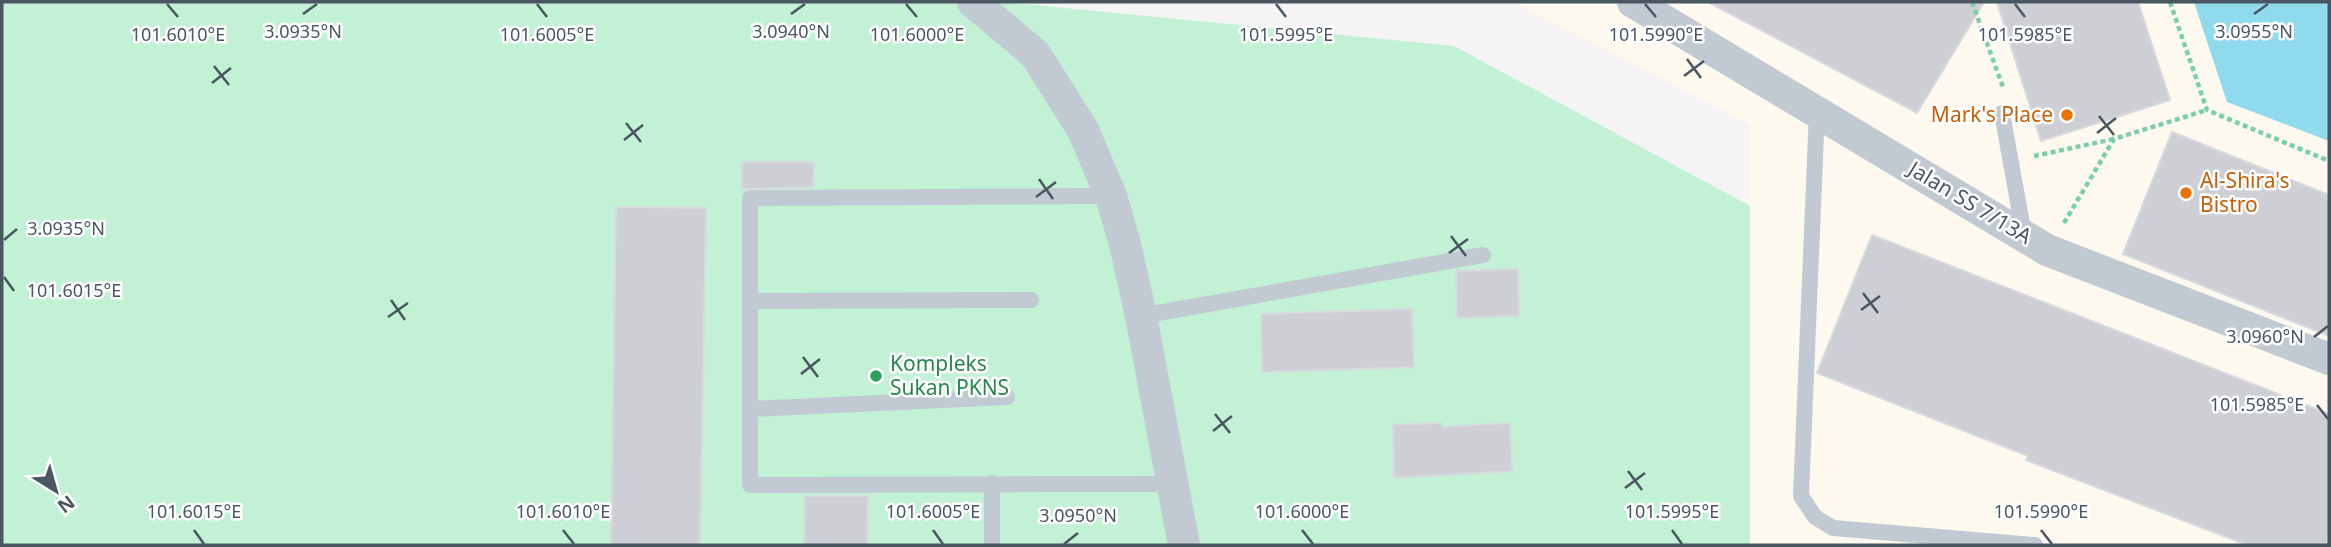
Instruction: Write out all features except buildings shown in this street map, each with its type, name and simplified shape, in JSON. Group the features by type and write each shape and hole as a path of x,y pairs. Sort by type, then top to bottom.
{"street":[{"path":"973,2 1035,54 1083,131 1111,196 1141,316 1184,545"},
{"name":"Jalan SS 7/13A","path":"1633,2 2036,242 2329,359"}],"lane":[{"path":"1817,111 1801,496 1815,517 1833,528 2035,545"},
{"path":"2002,113 2036,242"},
{"path":"1111,196 750,198 750,485 1172,484"},
{"path":"1141,316 1483,255"},
{"path":"750,301 1031,300"},
{"path":"750,409 1007,397"},
{"path":"992,484 992,545"}],"path":[{"path":"1972,2 2005,93"},
{"path":"2171,2 2207,110"},
{"path":"2028,158 2115,139 2207,110 2329,162"},
{"path":"2036,242 2115,139"}],"shaded area":[{"path":"1514,2 2194,2 2227,102 2329,141 2329,545 1750,545 1749,124"}],"green space":[{"name":"Kompleks Sukan PKNS","path":"2,2 1002,2 1454,46 1750,206 1750,545 2,545"}],"water":[{"path":"2194,2 2329,2 2329,141 2227,102"}],"place":[{"name":"Mark's Place","path":"2067,115"},
{"name":"Al-Shira's Bistro","path":"2186,193"},
{"name":"Kompleks Sukan PKNS","path":"876,376"}]}
